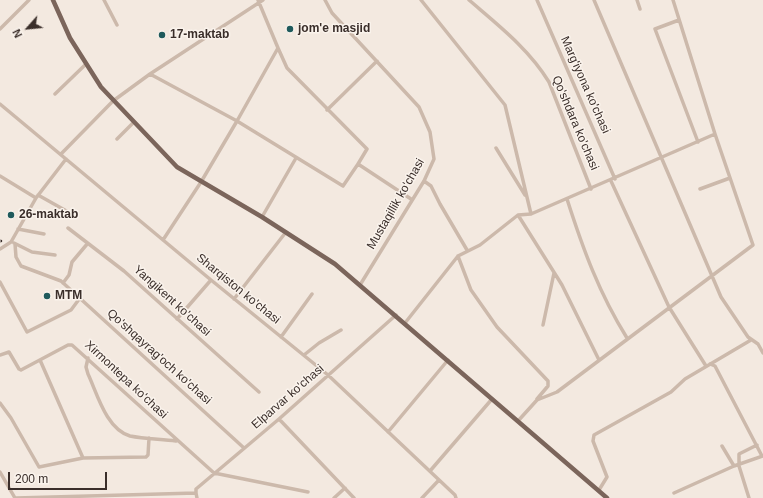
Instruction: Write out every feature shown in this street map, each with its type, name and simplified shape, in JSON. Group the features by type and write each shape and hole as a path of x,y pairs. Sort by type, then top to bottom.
{"main road":[{"path":"53,0 70,38 86,65 113,101 177,167 262,217 335,264 406,323 492,399 600,490 607,498"}],"street":[{"path":"0,29 29,0"},
{"path":"104,0 117,25"},
{"path":"61,154 113,101 150,74 263,0"},
{"name":"Mustaqillik ko'chasi","path":"325,0 332,13 419,107 430,132 434,160 424,181 360,285"},
{"path":"421,0 505,105 531,214"},
{"name":"Qo'shdara ko'chasi","path":"469,0 520,46 540,67 549,82 592,189"},
{"name":"Marg'iyona ko'chasi","path":"537,0 613,180 669,307 708,365 715,366 763,456"},
{"path":"594,0 721,297 751,340 758,344 763,353"},
{"path":"637,0 640,9"},
{"path":"537,400 557,392 753,245 715,134 673,0"},
{"path":"150,74 237,121 343,186 367,149 287,68 258,2"},
{"path":"679,20 655,29 698,142"},
{"path":"163,240 201,182 278,48"},
{"path":"327,110 377,61"},
{"path":"55,94 86,65"},
{"name":"Sharqiston ko'chasi","path":"0,104 211,280 328,375 456,497"},
{"path":"117,139 133,123"},
{"path":"406,323 458,256 467,250 480,245 518,215 531,214 592,189 715,134"},
{"path":"496,148 527,197"},
{"path":"262,217 296,158"},
{"path":"0,249 11,242 37,196 66,159"},
{"path":"358,164 411,200"},
{"path":"0,176 70,213"},
{"path":"700,189 730,178"},
{"path":"424,181 432,186 440,204 467,250"},
{"path":"567,199 587,260 609,309 627,338"},
{"path":"518,215 554,273 599,360"},
{"name":"Yangikent ko'chasi","path":"68,228 124,271 176,320 259,392"},
{"path":"18,229 44,234"},
{"path":"234,299 286,232"},
{"path":"11,242 32,252 55,255"},
{"path":"15,244 16,257 21,266 62,282 69,275 72,262 88,243"},
{"path":"458,256 471,290 497,327 548,382 548,386 518,421"},
{"path":"543,325 554,273"},
{"path":"176,320 211,280"},
{"path":"0,282 27,332 71,310 80,298"},
{"name":"Qo'shqayrag'och ko'chasi","path":"62,282 244,448"},
{"path":"281,337 312,294"},
{"name":"Elparvar ko'chasi","path":"196,493 196,489 279,419 396,315"},
{"path":"304,355 319,342 341,330"},
{"path":"600,490 607,478 593,440 594,435 670,392 685,379 751,340"},
{"name":"Xirmontepa ko'chasi","path":"0,355 9,352 20,370 70,345 74,346 214,474"},
{"path":"88,358 86,367 88,374 111,422 119,430 130,436 177,441"},
{"path":"40,360 83,458"},
{"path":"388,432 448,360"},
{"path":"430,471 492,399"},
{"path":"0,403 11,418 39,467 83,458 146,457 148,455 149,438"},
{"path":"279,419 354,498"},
{"path":"749,498 739,466 739,454 757,445"},
{"path":"722,446 734,466"},
{"path":"674,493 734,466 739,466 763,456"},
{"path":"0,472 16,498 196,493 197,498"},
{"path":"214,474 308,492"},
{"path":"422,498 439,480"},
{"path":"334,498 345,488"}],"place":[{"name":"jom'e masjid","path":"290,29"},
{"name":"17-maktab","path":"162,35"},
{"name":"26-maktab","path":"11,215"},
{"name":"MTM","path":"47,296"}]}
